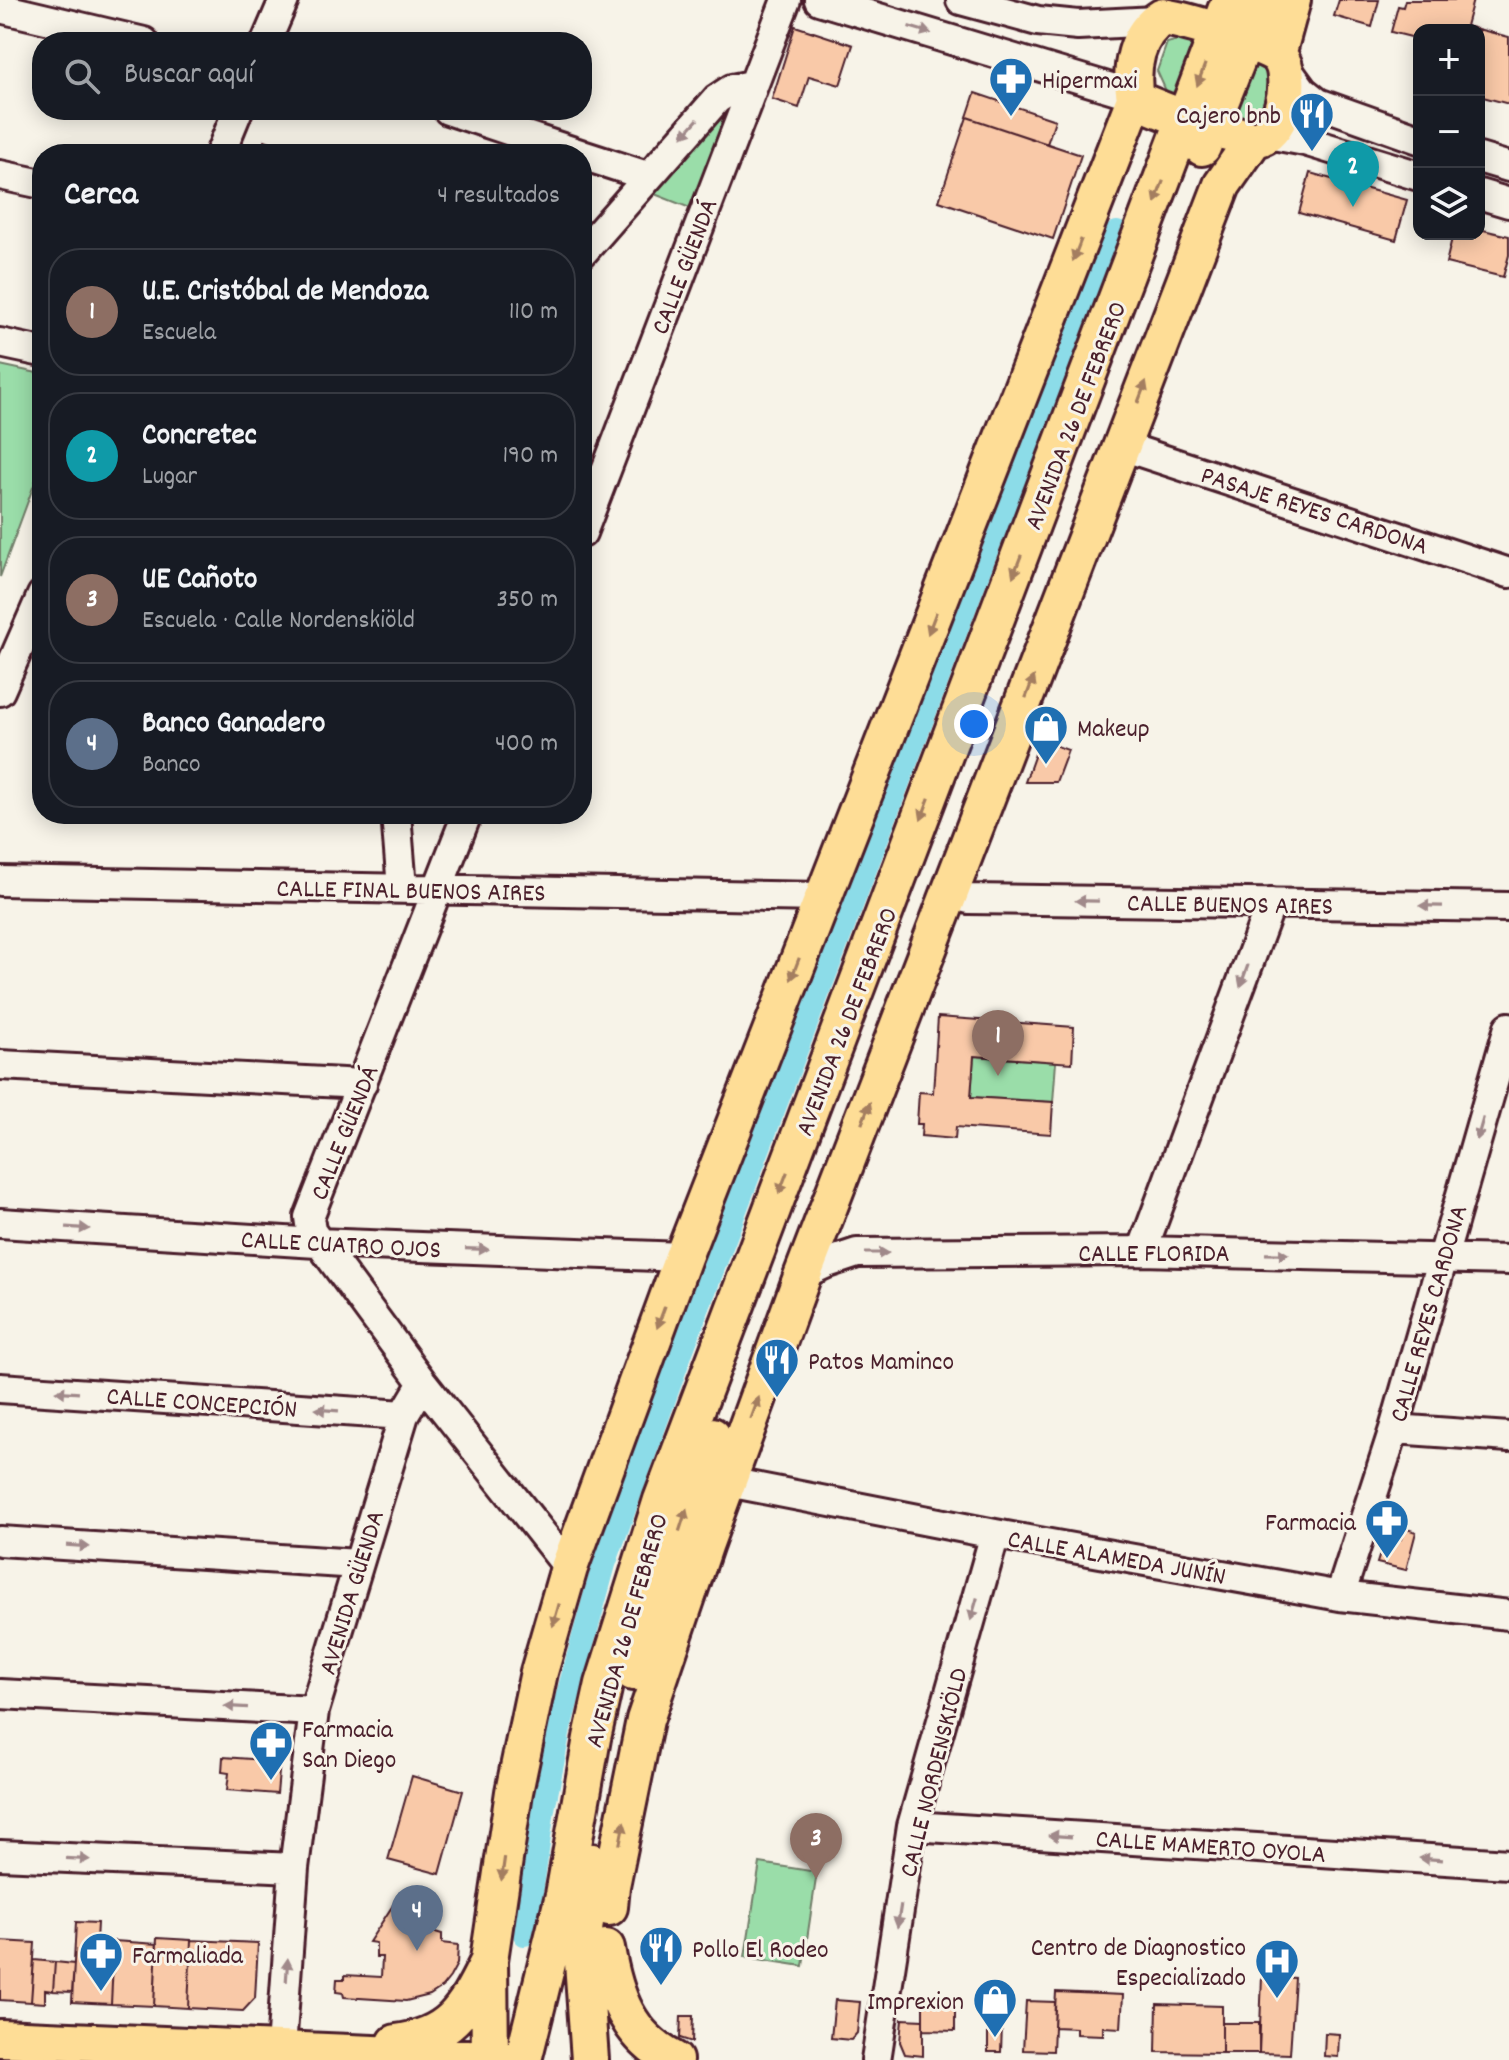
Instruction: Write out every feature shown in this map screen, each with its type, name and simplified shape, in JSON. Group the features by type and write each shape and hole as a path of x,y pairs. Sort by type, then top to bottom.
{"main road":[{"name":"AVENIDA 26 DE FEBRERO","path":"1251,38 1261,0"},
{"name":"AVENIDA 26 DE FEBRERO","path":"506,2060 564,1895 604,1684 662,1500 1197,123 1251,38 1292,0"},
{"path":"0,2038 280,2054 348,2051 506,2060 489,1960 514,1792 539,1672 575,1552 683,1257 1135,97 1132,75 1144,37 1162,13 1251,38"},
{"name":"AVENIDA 26 DE FEBRERO","path":"609,2060 606,1948 611,1886 645,1720 803,1274 1222,185 1278,119 1286,84 1251,38"},
{"path":"1135,97 1197,123 1261,137"},
{"name":"AVENIDA 26 DE FEBRERO","path":"590,2060 582,1948 599,1808 618,1717 704,1458 1197,123"},
{"path":"606,1948 612,1981 632,2026 674,2060"},
{"path":"348,2051 416,2041 440,2031 458,2016 489,1960"}],"street":[{"path":"270,32 284,0"},
{"name":"CALLE GÜENDÁ","path":"592,507 786,0"},
{"path":"819,0 1135,97"},
{"path":"961,0 1038,21 1078,25 1162,13"},
{"path":"0,8 102,32"},
{"path":"1251,38 1318,103 1411,137"},
{"path":"592,241 717,99 732,89 752,85"},
{"path":"224,144 234,120"},
{"path":"478,120 551,144"},
{"path":"1261,137 1305,141 1413,174"},
{"path":"1391,168 1394,151 1411,137"},
{"path":"592,158 647,176"},
{"path":"1485,160 1509,167"},
{"path":"0,175 32,182"},
{"path":"1485,196 1509,203"},
{"path":"0,343 32,350"},
{"name":"PASAJE REYES CARDONA","path":"1122,446 1509,573"},
{"path":"0,691 32,636"},
{"path":"397,824 402,888"},
{"name":"CALLE GÜENDÁ","path":"317,1243 309,1217 463,824"},
{"name":"CALLE FINAL BUENOS AIRES","path":"0,881 823,897"},
{"name":"CALLE BUENOS AIRES","path":"951,894 969,899 1509,907"},
{"path":"1142,1251 1271,903"},
{"name":"CALLE REYES CARDONA","path":"1340,1596 1394,1429 1509,1027"},
{"path":"0,1065 362,1084"},
{"name":"CALLE CUATRO OJOS","path":"0,1223 317,1243 683,1257"},
{"path":"317,1243 542,1532 565,1540 575,1552"},
{"name":"CALLE FLORIDA","path":"803,1274 857,1253 1142,1251 1509,1260"},
{"name":"AVENIDA GÜENDA","path":"280,2054 294,1868 314,1711 404,1415 423,1383"},
{"name":"CALLE CONCEPCIÓN","path":"0,1388 404,1415"},
{"path":"1394,1429 1509,1437"},
{"name":"CALLE ALAMEDA JUNÍN","path":"728,1482 1340,1596 1509,1615"},
{"name":"CALLE NORDENSKIÖLD","path":"876,2060 912,1826 995,1534"},
{"path":"0,1541 358,1564"},
{"path":"0,1694 314,1711"},
{"name":"CALLE MAMERTO OYOLA","path":"912,1826 1509,1864"},
{"path":"0,1855 294,1868"}],"green space":[{"path":"1185,38 1202,43 1182,98 1166,91 1157,71 1167,43"},
{"path":"1248,61 1265,67 1267,97 1258,113 1241,118 1230,116"},
{"path":"717,117 722,117 723,122 690,208 652,193"},
{"path":"0,365 32,372 32,490 0,577"},
{"path":"974,1056 1056,1062 1053,1102 971,1097"},
{"path":"760,1863 817,1872 803,1966 745,1957"}],"building":[{"path":"1339,0 1379,0 1372,27 1334,16"},
{"path":"1405,0 1473,0 1467,24 1413,24 1413,38 1391,32 1398,6 1403,7"},
{"path":"795,26 853,45 840,85 809,76 799,108 772,99"},
{"path":"1485,31 1509,37 1509,104 1485,98"},
{"name":"Hipermaxi","path":"975,93 1055,120 1047,144 967,117"},
{"path":"967,117 1081,155 1053,239 939,201"},
{"path":"1310,173 1407,200 1396,240 1299,213"},
{"path":"1485,230 1509,236 1509,255 1503,277 1446,263 1452,240 1485,240"},
{"name":"Makeup","path":"1040,740 1068,750 1056,782 1025,782"},
{"path":"938,1017 1074,1027 1072,1063 974,1056 971,1097 1053,1102 1051,1134 956,1127 955,1139 921,1136 922,1124 917,1124 919,1092 933,1093"},
{"path":"1404,1528 1416,1532 1406,1570 1377,1563 1386,1535 1401,1539"},
{"path":"223,1757 280,1761 277,1794 227,1790 229,1773 222,1772"},
{"path":"412,1776 463,1791 440,1874 388,1860"},
{"path":"399,1896 431,1920 432,1931 442,1934 442,1943 458,1945 457,1964 450,1977 430,1995 406,2001 344,1997 343,1993 336,1992 337,1979 345,1979 345,1975 381,1977 382,1957 376,1957 376,1943 369,1942"},
{"path":"76,1922 97,1923 96,1941 114,1941 111,2004 72,2002"},
{"path":"157,1938 191,1940 188,2008 154,2006"},
{"path":"191,1940 258,1943 255,1998 243,2011 188,2008"},
{"path":"0,1941 35,1943 31,2002 0,2000"},
{"path":"114,1941 157,1944 154,2006 111,2004"},
{"path":"34,1960 55,1962 53,1991 45,1990 45,2003 31,2002"},
{"path":"55,1962 74,1964 72,1992 53,1991"},
{"name":"Centro de Diagnostico Especializado","path":"1262,1976 1295,1978 1290,2054 1259,2053"},
{"path":"1056,1992 1123,1995 1121,2028 1103,2027 1103,2035 1076,2034 1076,2028 1054,2027"},
{"path":"923,1995 955,1996 955,2031 923,2030"},
{"path":"835,2000 860,2002 857,2033 851,2040 831,2038"},
{"path":"1026,2001 1055,2002 1053,2051 1023,2050"},
{"path":"1157,2004 1222,2006 1222,2053 1156,2052"},
{"path":"681,2016 693,2016 692,2042 680,2038"},
{"path":"902,2019 923,2020 923,2056 905,2054 900,2042"},
{"path":"1222,2023 1259,2023 1259,2053 1222,2053"},
{"name":"Imprexion","path":"988,2025 1002,2025 1001,2052 988,2052"},
{"path":"1325,2033 1339,2034 1338,2057 1324,2056"}],"waterway":[{"path":"525,1934 543,1809 560,1724 604,1564 682,1349 986,551 1117,233"}],"place":[{"name":"Hipermaxi","path":"1011,118"},
{"name":"Cajero bnb","path":"1312,153"},
{"name":"Concretec","path":"1353,207"},
{"name":"Makeup","path":"1046,766"},
{"name":"U.E. Cristóbal de Mendoza","path":"998,1076"},
{"name":"Patos Maminco","path":"777,1399"},
{"name":"Farmacia","path":"1387,1560"},
{"name":"Farmacia San Diego","path":"271,1782"},
{"name":"UE Cañoto","path":"816,1879"},
{"name":"Banco Ganadero","path":"417,1951"},
{"name":"Pollo El Rodeo","path":"661,1987"},
{"name":"Farmaliada","path":"101,1993"},
{"name":"Centro de Diagnostico Especializado","path":"1277,2000"},
{"name":"Imprexion","path":"995,2039"}]}
